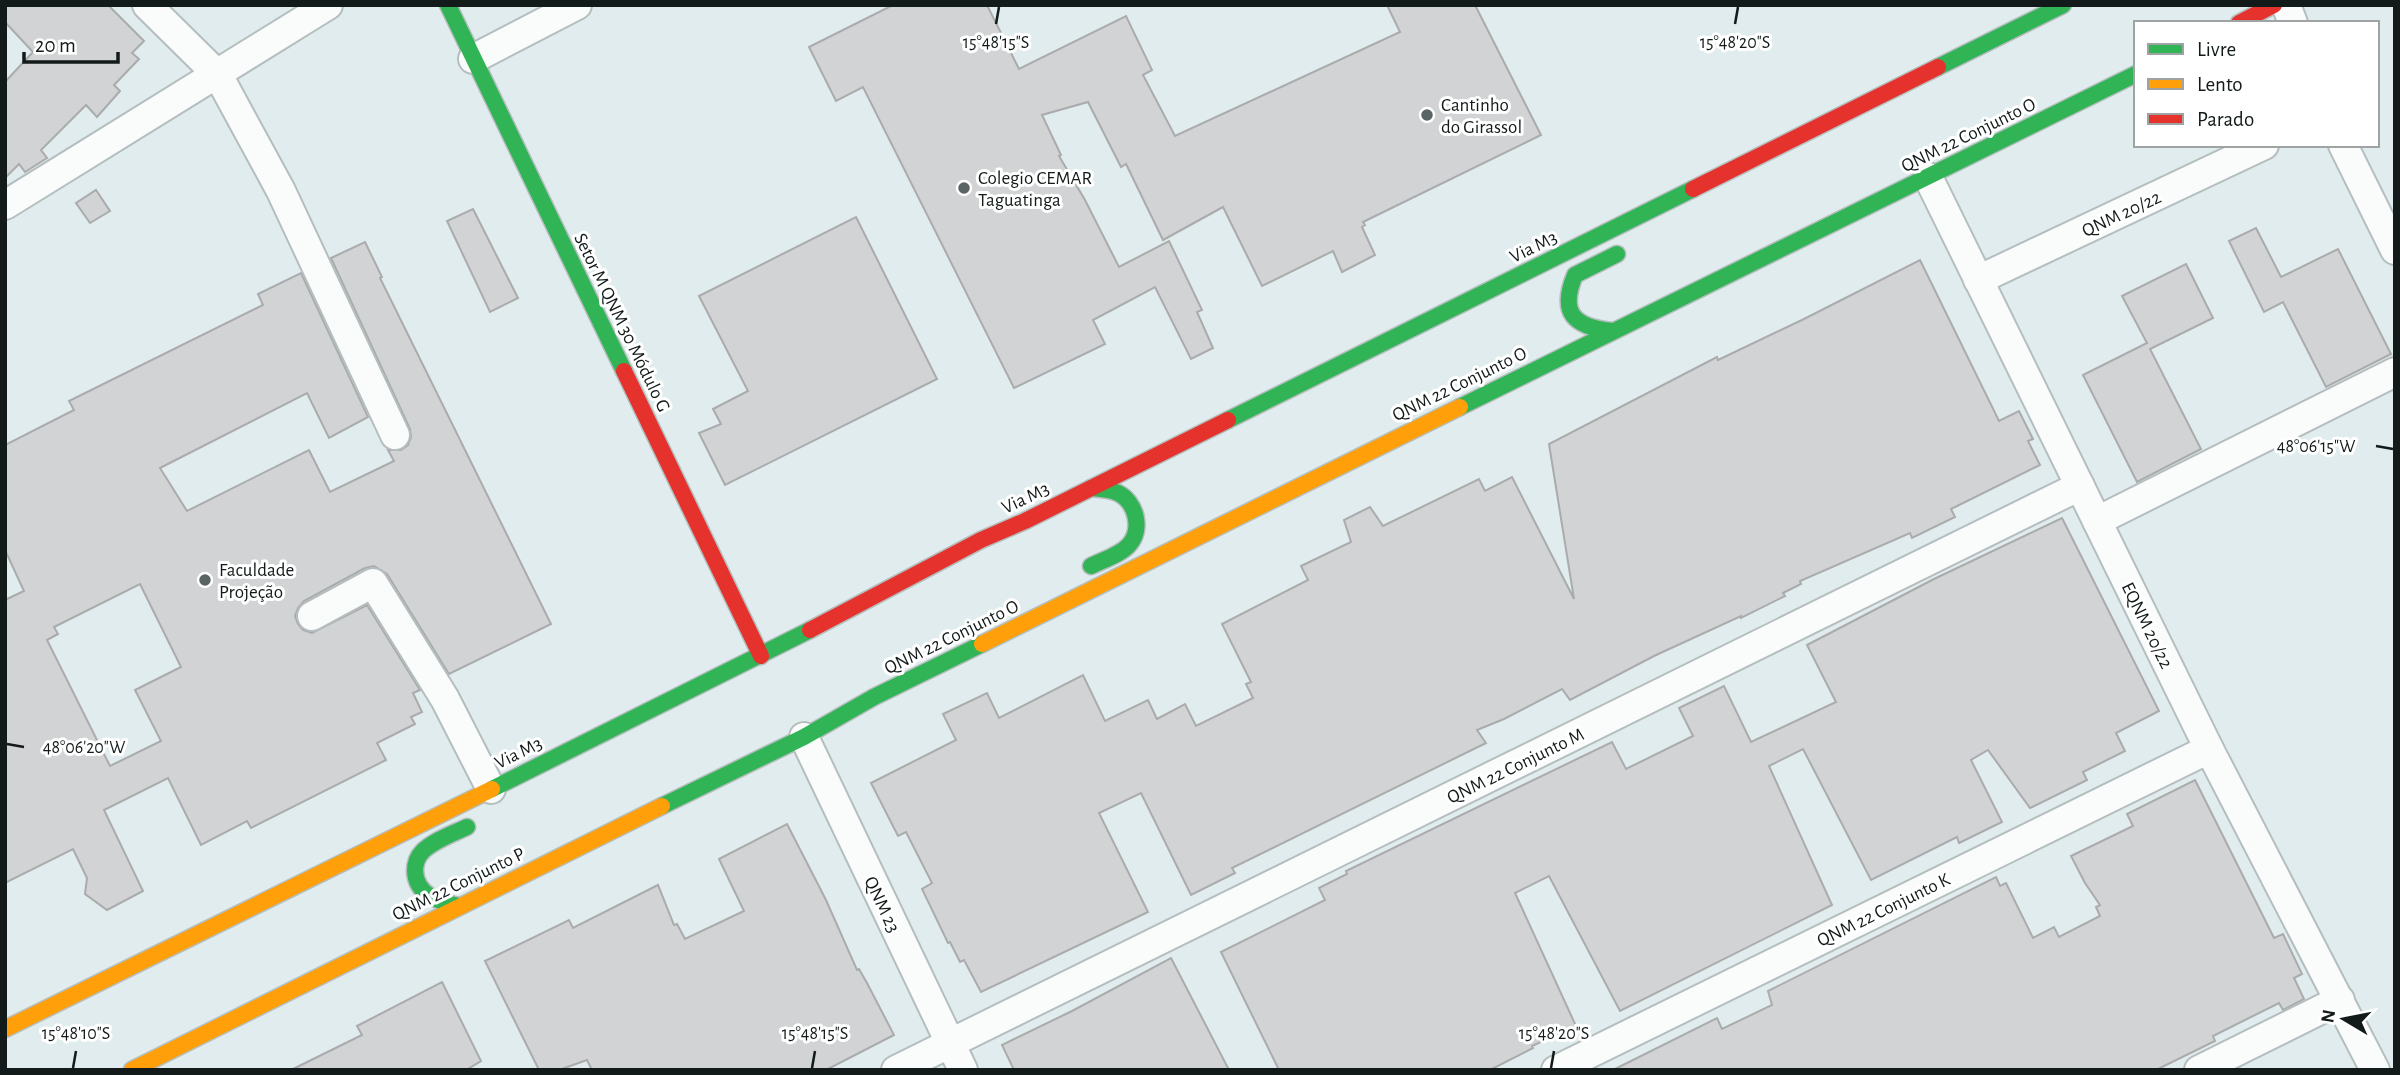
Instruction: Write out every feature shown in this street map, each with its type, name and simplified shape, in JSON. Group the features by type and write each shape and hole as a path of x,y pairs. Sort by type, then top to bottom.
{"main road":[{"name":"Setor M QNM 30 Módulo G","path":"447,5 761,656"},
{"name":"Via M3","path":"5,1029 761,656 981,540 1025,521 2063,5"},
{"path":"2243,21 2274,5"},
{"name":"QNM 22 Conjunto O","path":"804,737 874,697 2134,75"},
{"path":"1744,181 1791,142"},
{"path":"1612,331 1594,330 1578,323 1570,314 1568,294 1575,275 1634,246"},
{"path":"1082,571 1128,546 1136,528 1137,518 1129,500 1113,490 1091,488"},
{"path":"874,697 968,633"},
{"path":"594,756 670,701"},
{"name":"QNM 22 Conjunto P","path":"132,1070 458,906 804,737"},
{"path":"458,906 431,898 420,888 415,881 415,861 424,850 486,817"}],"street":[{"path":"147,5 218,75 281,191 395,435"},
{"path":"5,205 328,5"},
{"path":"473,59 577,5"},
{"name":"QNM 20/22","path":"1978,280 2259,147"},
{"path":"2344,147 2395,250"},
{"name":"EQNM 20/22","path":"1928,177 2209,749 2375,1070"},
{"path":"2097,521 2395,372"},
{"name":"QNM 22 Conjunto M","path":"896,1070 2080,486"},
{"path":"312,616 373,583 445,699 491,789"},
{"name":"QNM 23","path":"804,737 963,1070"},
{"name":"QNM 22 Conjunto K","path":"1556,1070 2209,749"},
{"path":"2199,1070 2340,1000"}],"building":[{"path":"5,5 108,5 144,41 132,53 139,59 114,85 120,91 97,117 86,105 41,150 47,158 25,172 19,164 5,178 5,82 33,52 5,22"},
{"path":"893,5 987,5 1019,69 1126,16 1152,70 1143,75 1175,136 1400,32 1387,5 1475,5 1541,135 1363,222 1365,225 1362,227 1375,255 1342,272 1333,251 1262,286 1223,207 1163,240 1126,164 1121,167 1088,102 1042,115 1061,155 1059,156 1119,267 1169,241 1202,310 1197,312 1213,348 1191,359 1155,287 1093,320 1105,344 1014,388 863,87 836,101 809,47"},
{"path":"96,190 110,211 90,223 76,203"},
{"path":"473,209 518,298 490,312 447,221"},
{"path":"856,217 937,379 725,485 699,433 721,424 713,409 748,391 699,296"},
{"path":"2256,228 2281,277 2338,249 2391,354 2326,387 2283,302 2264,312 2229,241"},
{"name":"Faculdade Projeção","path":"365,242 382,277 380,278 551,624 449,674 387,574 374,566 365,568 304,601 295,616 303,630 312,633 367,605 420,690 413,693 422,712 411,717 415,724 377,743 386,760 251,828 247,821 201,845 168,778 104,810 143,891 107,910 85,894 87,878 73,849 5,883 5,600 24,591 5,550 5,445 74,410 69,401 263,305 258,294 301,273 368,417 329,438 307,393 160,468 187,511 309,450 330,492 394,461 388,450 401,450 408,445 410,429 331,258","holes":["140,584 181,667 135,690 161,741 110,766 47,640 58,634 54,627"]},
{"path":"1920,260 1999,421 2019,411 2033,439 2028,441 2040,465 1951,509 1955,517 1912,538 1910,533 1800,581 1801,584 1783,593 1785,596 1654,656 1570,700 1562,689 1477,730 1486,743 1232,868 1235,873 1191,895 1141,793 1099,813 1148,912 981,992 964,960 960,962 950,942 948,943 922,889 932,883 906,832 898,836 871,783 956,740 943,714 987,693 999,718 1083,675 1105,721 1148,700 1157,719 1185,704 1196,726 1253,698 1246,684 1251,682 1222,624 1308,580 1301,566 1351,542 1344,520 1370,507 1383,526 1479,479 1485,491 1512,477 1574,599 1549,444 1717,357 1718,360 1804,319"},
{"path":"2186,264 2213,318 2150,349 2201,449 2137,482 2083,375 2147,343 2122,296"},
{"path":"2062,518 2159,711 2116,733 2125,751 2083,772 2087,780 2030,808 1988,750 1971,760 2002,822 1959,843 1957,837 1871,880 1803,749 1769,766 1832,905 1620,1011 1549,876 1515,893 1576,1026 1532,1046 1533,1048 1490,1070 1279,1070 1221,952 1325,900 1319,888 1347,874 1346,871 1612,742 1626,769 1693,736 1679,708 1724,686 1751,742 1836,702 1807,645 1934,579"},
{"path":"2195,780 2274,938 2283,934 2302,974 2294,978 2304,999 2283,1010 2279,1003 2213,1036 2215,1041 2156,1070 1613,1070 1717,1018 1722,1029 1772,1005 1768,991 1996,877 2000,886 2006,883 2033,938 2054,927 2059,937 2100,916 2096,907 2100,905 2071,856 2133,826 2127,814"},
{"path":"787,824 826,900 857,970 859,969 867,983 894,1035 826,1070 592,1070 587,1060 559,1070 539,1070 485,961 569,920 573,928 658,885 674,925 677,924 685,939 744,911 719,859"},
{"path":"1171,958 1229,1070 1014,1070 1002,1045"},
{"path":"442,982 481,1061 466,1070 291,1070 362,1035 357,1026"}],"traffic: fast":[{"path":"448,5 624,371"},
{"path":"1938,67 2063,5"},
{"path":"1460,407 2134,75"},
{"path":"1228,420 1693,189"},
{"path":"1612,331 1579,322 1573,316 1569,299 1575,275 1617,254"},
{"path":"1091,488 1112,491 1124,497 1133,509 1136,524 1133,539 1125,549 1091,566"},
{"path":"492,789 810,630"},
{"path":"662,806 804,737 874,697 982,644"},
{"path":"459,906 424,892 416,879 415,868 419,856 428,847 467,827"}],"traffic: slow":[{"path":"982,644 1460,407"},
{"path":"5,1029 492,789"},
{"path":"132,1070 662,806"}],"traffic: jam":[{"path":"2243,21 2274,5"},
{"path":"1693,189 1938,67"},
{"path":"624,371 761,656"},
{"path":"810,630 981,540 1025,521 1228,420"}],"place":[{"name":"Cantinho do Girassol","path":"1427,115"},
{"name":"Colegio CEMAR Taguatinga","path":"964,188"},
{"name":"Faculdade Projeção","path":"205,580"}]}
